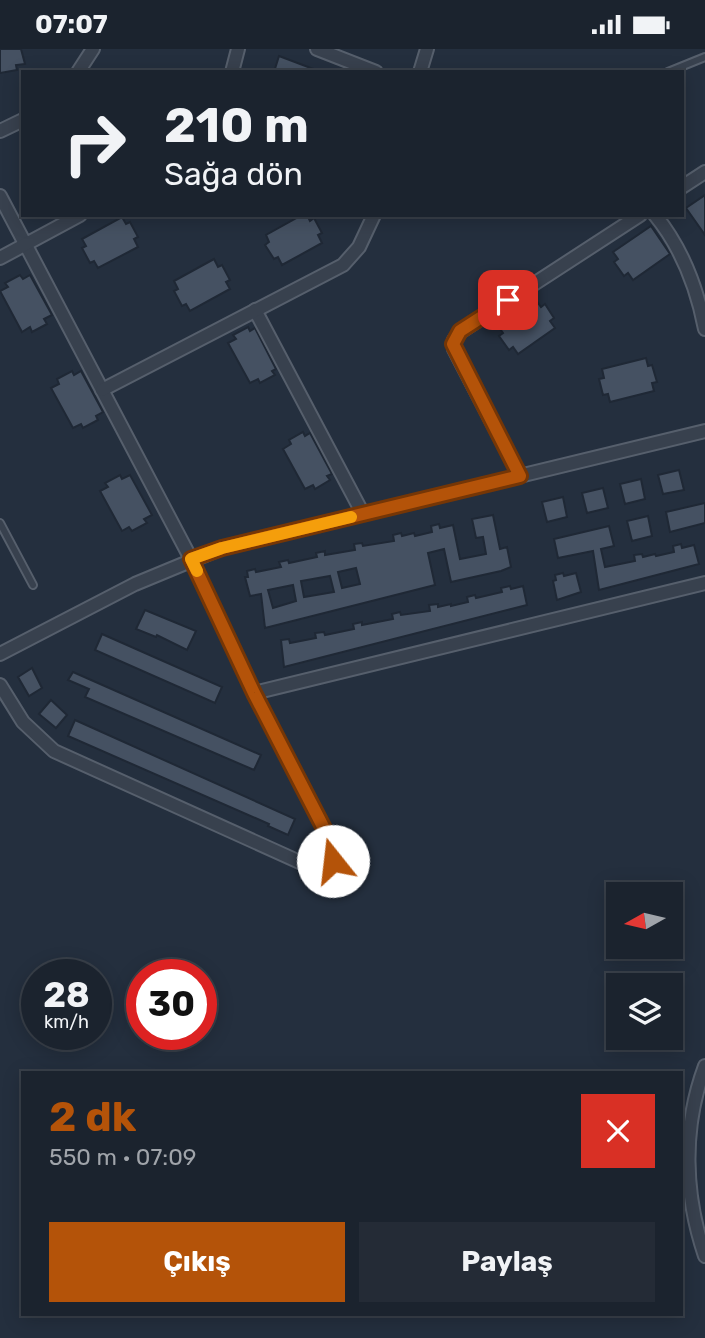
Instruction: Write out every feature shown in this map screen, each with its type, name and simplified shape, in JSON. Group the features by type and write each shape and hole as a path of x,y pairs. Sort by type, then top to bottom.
{"street":[{"path":"79,70 93,49"},
{"path":"233,70 238,49"},
{"path":"317,49 371,70"},
{"path":"420,70 427,49"},
{"path":"0,131 21,121"},
{"path":"684,186 705,172"},
{"path":"0,196 191,559 254,693 332,844 333,861 327,867 315,870 54,751 23,722 0,685"},
{"path":"0,258 76,217"},
{"path":"102,390 343,265 364,239 373,217"},
{"path":"520,476 454,349 454,340 460,331 637,217"},
{"path":"656,217 686,266 697,295 705,329"},
{"path":"255,310 363,514"},
{"path":"0,654 135,583 222,548 705,431"},
{"path":"254,693 705,583"},
{"path":"705,1066 693,1109 688,1161 692,1205 705,1256"}],"lane":[{"path":"673,70 705,57"},
{"path":"0,523 33,585"}],"building":[{"path":"0,49 21,49 25,64 16,65 17,70 0,73"},
{"path":"279,56 316,70 275,70"},
{"path":"705,195 705,235 686,208"},
{"path":"122,217 126,224 130,222 138,237 134,239 138,247 98,268 94,261 90,263 82,248 86,246 82,239"},
{"path":"298,217 308,217 310,221 314,218 322,233 318,235 322,243 282,265 278,257 274,259 265,245 269,242 266,235"},
{"path":"651,226 670,254 633,280 628,273 624,276 614,262 618,259 613,252"},
{"path":"214,259 218,267 222,265 230,280 226,282 230,289 190,311 186,304 182,306 174,291 178,289 174,281"},
{"path":"20,275 23,279 30,275 52,315 44,319 47,324 32,332 30,327 22,332 0,291 8,287 5,283"},
{"path":"536,300 541,307 545,304 554,318 550,321 555,328 518,354 513,347 509,350 499,336 503,333 498,326"},
{"path":"248,327 250,331 255,328 276,369 272,371 275,375 260,383 258,379 250,383 228,343 236,339 233,335"},
{"path":"646,358 648,366 652,365 657,382 652,383 654,391 610,402 608,394 603,395 599,379 604,378 602,369"},
{"path":"72,371 74,375 81,371 103,412 96,416 98,420 83,428 81,424 73,428 51,388 59,384 57,379"},
{"path":"303,432 305,436 310,433 332,474 327,476 330,480 315,489 313,485 305,489 283,449 291,444 289,440"},
{"path":"679,470 684,490 663,494 658,475"},
{"path":"120,475 122,479 130,475 152,515 144,519 147,523 132,531 129,527 122,531 100,491 108,487 105,483"},
{"path":"641,479 645,499 625,504 620,484"},
{"path":"603,488 608,508 587,513 582,493"},
{"path":"563,497 567,517 547,522 542,502"},
{"path":"705,503 705,523 670,532 666,512"},
{"path":"493,515 500,549 507,547 511,567 451,582 444,549 428,553 435,585 265,628 261,594 250,596 245,577 248,577 247,571 281,567 279,562 288,560 289,563 317,557 316,553 325,551 325,555 355,550 354,544 362,543 363,546 394,541 393,535 401,533 402,536 414,533 415,536 432,532 431,526 439,524 440,528 453,525 460,559 486,554 483,537 476,538 472,519","holes":["356,568 360,584 342,588 338,572","330,576 334,592 304,597 301,581","293,585 296,601 273,608 268,590"]},
{"path":"648,516 652,536 632,541 627,521"},
{"path":"609,526 614,546 601,549 605,567 635,561 634,555 642,554 643,557 674,552 673,546 681,544 682,548 694,545 699,564 599,590 593,551 558,558 554,539"},
{"path":"563,573 564,576 576,573 581,592 557,600 553,581 556,580 555,575"},
{"path":"510,586 511,589 523,586 527,605 284,667 281,640 289,639 290,643 316,638 315,633 324,632 325,635 354,629 353,624 362,622 362,625 393,619 392,614 400,612 401,615 430,611 429,605 451,606 468,602 467,597 475,595 476,598 502,592 501,588"},
{"path":"145,610 196,631 187,650 157,635 156,637 136,629"},
{"path":"102,634 222,687 215,703 95,650"},
{"path":"32,668 42,688 29,696 18,677"},
{"path":"73,672 261,755 254,770 85,697 89,689 68,680"},
{"path":"51,700 67,715 56,728 39,714"},
{"path":"75,720 295,819 288,835 268,826 269,824 68,736"}],"slow traffic":[{"path":"197,571 191,559 222,548 351,517"}],"route":[{"path":"333,861 332,844 254,693 191,559 222,548 520,476 453,344 460,331 508,300"}]}
